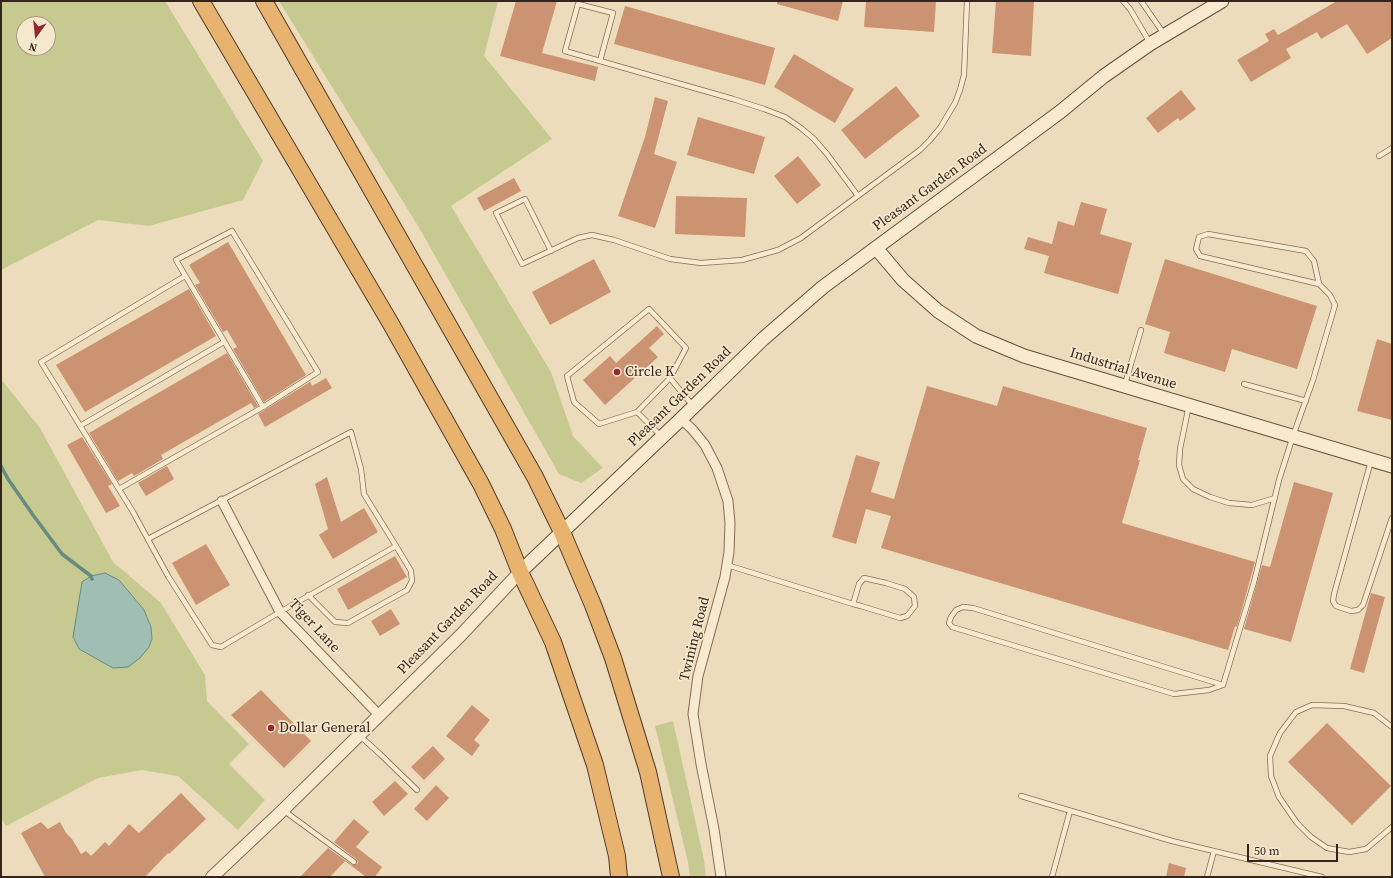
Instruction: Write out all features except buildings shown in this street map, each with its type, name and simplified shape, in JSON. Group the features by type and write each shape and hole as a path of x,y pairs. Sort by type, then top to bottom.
{"highway":[{"path":"201,1 391,324 482,484 503,529 520,572 553,642 595,765 616,856 619,877"},
{"path":"264,1 535,477 562,532 613,658 648,772 671,877"}],"main road":[{"name":"Pleasant Garden Road","path":"520,572 694,407 763,339 823,287 1060,112 1104,76 1150,44 1222,1"},
{"name":"Industrial Avenue","path":"876,248 903,280 938,311 976,336 1024,356 1392,466"}],"street":[{"name":"Twining Road","path":"681,419 692,429 705,445 717,468 728,501 730,523 727,565 698,676 693,714 714,829 721,877"},
{"name":"Tiger Lane","path":"222,501 280,612 379,715"},
{"name":"Pleasant Garden Road","path":"212,877 283,810 460,636 520,572"}],"lane":[{"path":"551,251 525,199 496,213 522,264 551,251 578,238 592,235 614,240 670,259 683,261 720,262 742,260 778,250 801,238 920,150 930,140 949,114 960,90 964,75 967,1"},
{"path":"1123,1 1150,44"},
{"path":"1141,1 1165,35"},
{"path":"600,61 613,13 578,4 565,51 745,103 784,117 801,128 814,140 827,154 858,196"},
{"path":"1379,156 1392,148"},
{"path":"119,489 263,407 318,372 232,231 176,260 263,407"},
{"path":"1223,684 973,608 963,607 956,610 949,623 952,627 1174,694 1209,690 1223,684 1254,582 1275,498 1293,436 1313,380 1335,305 1330,295 1319,284 1200,256 1196,249 1199,237 1208,234 1306,251 1314,262 1319,284"},
{"path":"185,276 41,362 119,489 168,576 212,645 221,647 308,595 396,546"},
{"path":"649,309 686,348 670,378 637,412 599,424 574,402 567,376 649,309"},
{"path":"1125,386 1141,330"},
{"path":"80,426 224,342"},
{"path":"670,378 694,407"},
{"path":"1244,384 1306,401"},
{"path":"1189,405 1180,450 1179,465 1184,479 1194,489 1210,497 1229,503 1252,505 1275,498"},
{"path":"637,412 662,437"},
{"path":"148,539 351,432 361,469 364,494 411,571 412,581 407,590 348,623 335,622 308,595"},
{"path":"1372,460 1334,594 1333,601 1336,606 1351,611 1358,610 1363,605 1392,518"},
{"path":"727,565 853,604 900,618 907,616 915,606 914,597 905,589 864,578 859,584 853,604"},
{"path":"1392,727 1374,713 1344,706 1312,705 1296,712 1280,733 1270,756 1271,776 1279,797 1297,823 1311,837 1327,848 1349,852 1366,849 1392,827"},
{"path":"359,735 417,790"},
{"path":"1021,796 1172,841 1322,877"},
{"path":"283,810 354,862"},
{"path":"1052,877 1070,811"},
{"path":"1207,877 1214,851"}],"green space":[{"path":"1,1 165,1 263,161 243,200 149,226 98,220 1,270"},
{"path":"279,1 498,1 484,56 552,139 451,206 551,372 573,436 603,468 581,483 559,474 418,226"},
{"path":"1,379 40,428 113,562 161,603 205,675 207,701 249,744 229,764 265,800 238,830 178,776 142,770 98,778 6,826 1,818","holes":["119,580 144,610 151,627 113,668 79,649 73,637"]},
{"path":"673,721 704,860 706,877 690,877 688,862 655,726"}],"water":[{"path":"105,573 119,580 144,610 151,627 152,639 149,647 140,658 128,667 113,668 79,649 73,637 82,582 91,576"}],"waterway":[{"path":"1,466 8,479 62,554 91,576 92,579"}],"place":[{"name":"Circle K","path":"617,372"},
{"name":"Dollar General","path":"271,728"}]}
